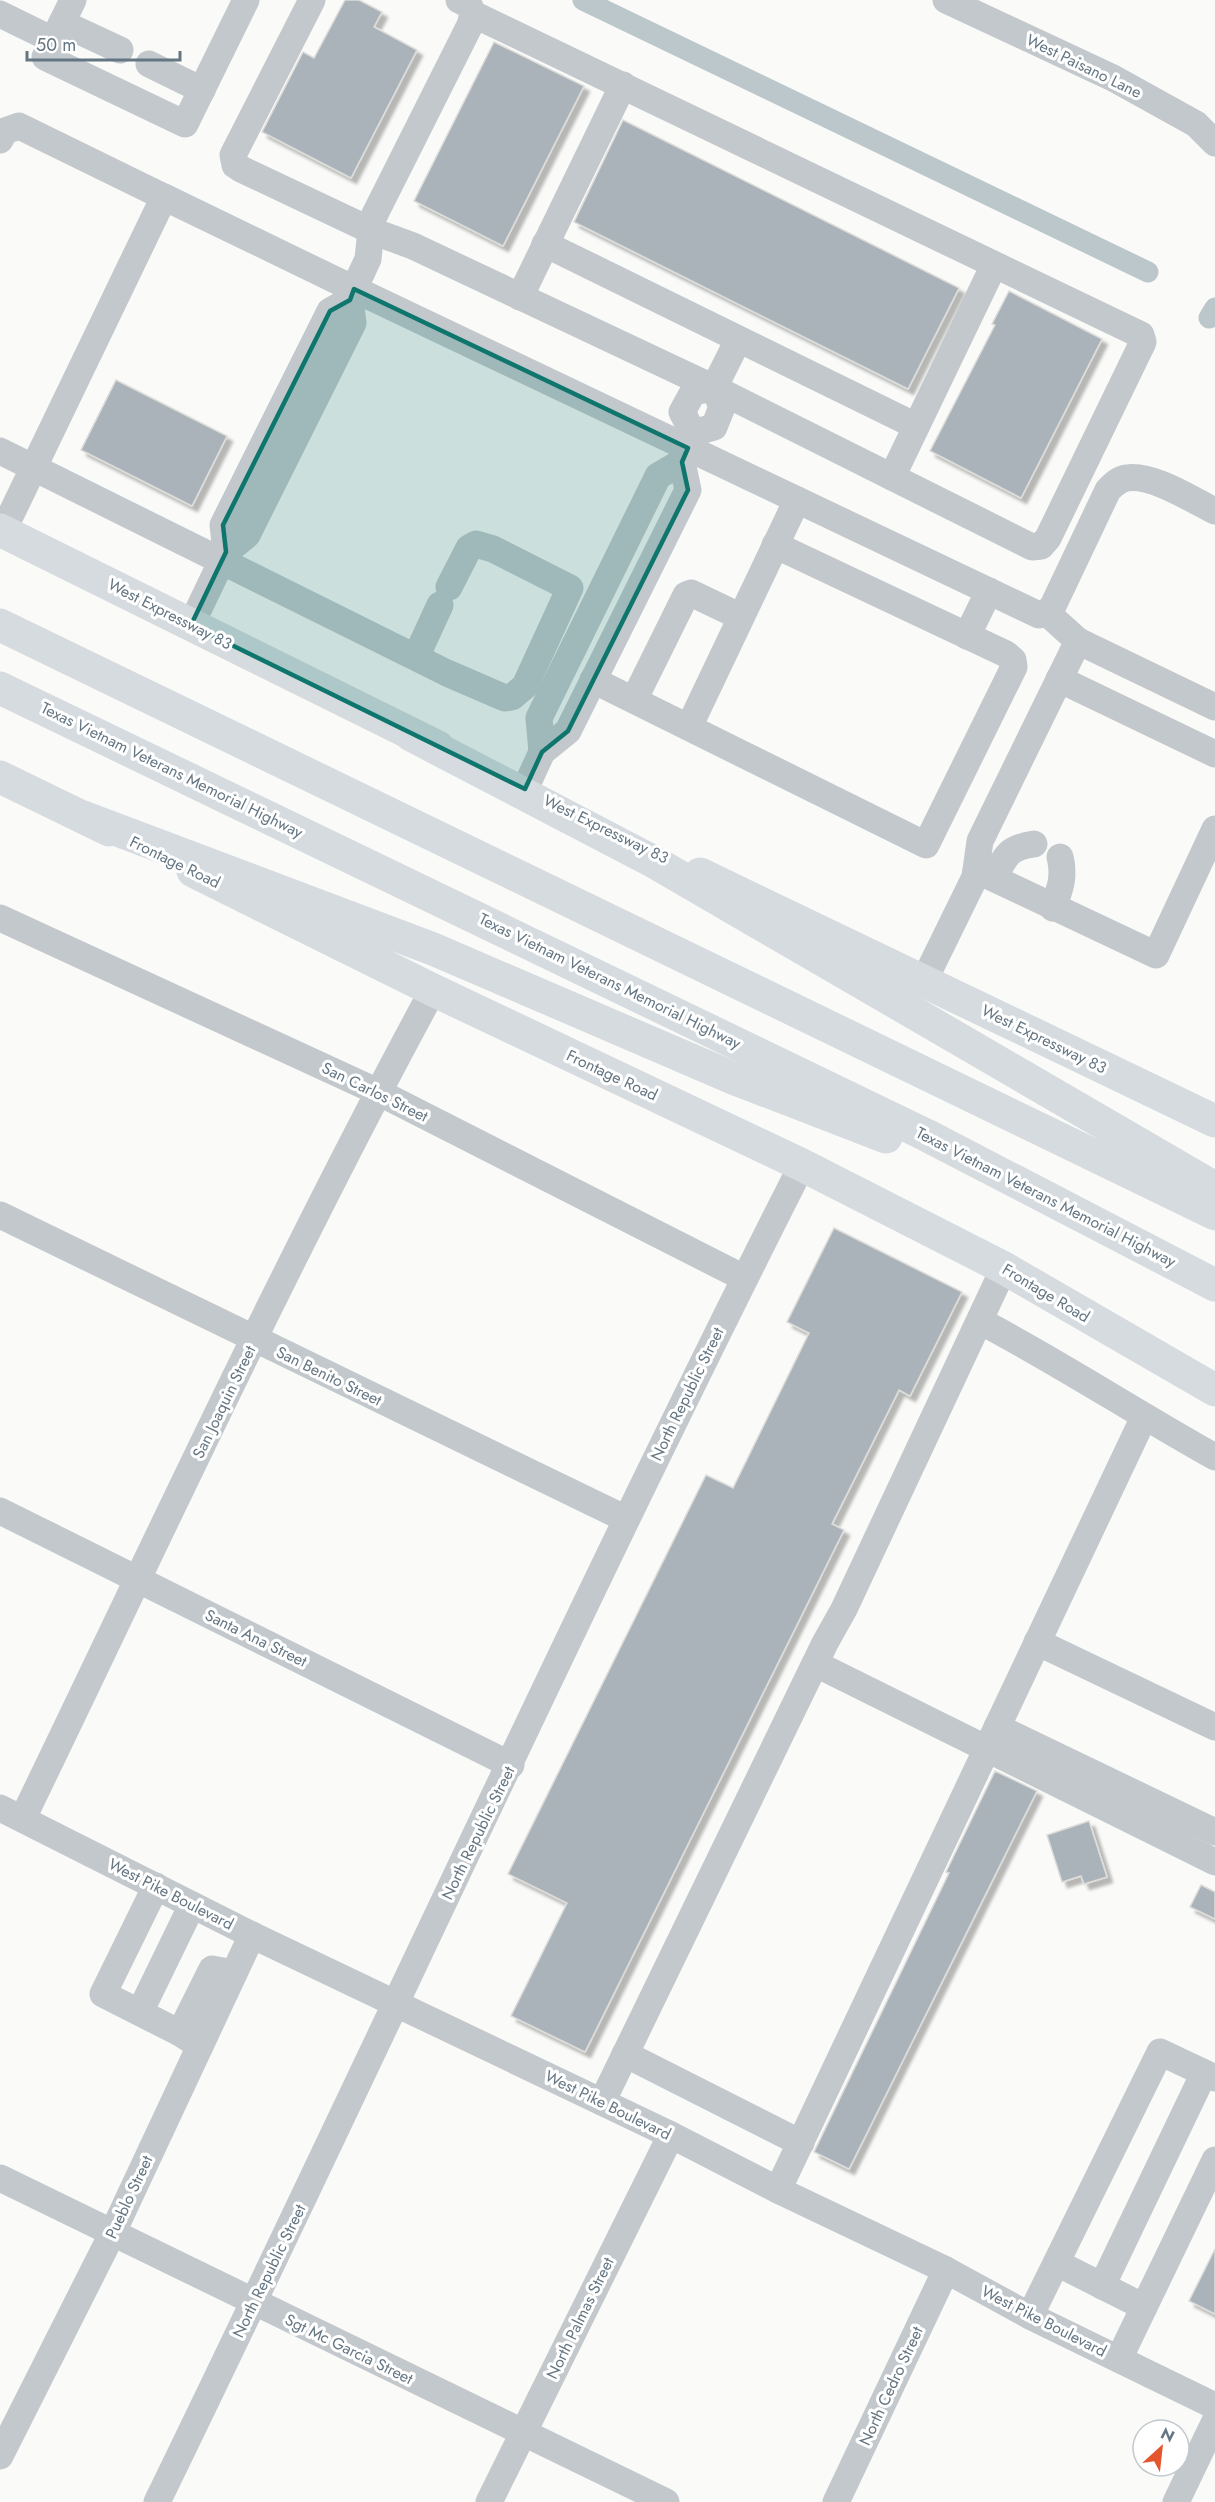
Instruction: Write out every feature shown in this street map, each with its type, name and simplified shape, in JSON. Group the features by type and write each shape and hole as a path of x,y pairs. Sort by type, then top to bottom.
{"main road":[{"name":"West Expressway 83","path":"2,531 411,735 1215,1121"},
{"path":"0,625 1215,1214"},
{"name":"Texas Vietnam Veterans Memorial Highway","path":"0,688 916,1129 1215,1286"},
{"path":"411,735 656,863 1215,1188"},
{"name":"Frontage Road","path":"0,777 433,990 802,1165 1005,1268 1215,1390"},
{"path":"83,817 433,949 733,1078 1050,1199"}],"street":[{"path":"63,21 45,57 185,124 246,0"},
{"path":"191,625 224,556 248,535 353,323 352,294 368,259 372,231 372,220 466,7 1141,335 1143,342 1057,519 1041,546 1032,547 714,388 413,246 372,231 235,165 233,155 312,0"},
{"name":"West Paisano Lane","path":"946,0 1113,78 1196,124 1215,143"},
{"path":"0,14 63,21 120,50"},
{"path":"149,64 202,90"},
{"path":"520,297 623,85"},
{"path":"0,140 5,131 19,126 164,197 352,294 688,448 1039,615 1051,610 1108,490 1118,480 1128,477 1153,481 1215,511"},
{"path":"2,531 164,197"},
{"path":"545,244 916,426"},
{"path":"892,477 994,265"},
{"path":"542,753 539,718 658,476 714,427 722,407 714,388 738,340"},
{"path":"525,789 542,753 568,731 688,490 688,448"},
{"path":"0,451 224,556 416,657 505,698 512,697 525,686 570,588"},
{"path":"689,727 797,500"},
{"path":"1057,519 1087,534"},
{"path":"416,657 469,548 476,544 493,549 626,615"},
{"path":"593,680 926,844 1014,668 1013,660 1006,654 775,544"},
{"path":"967,636 989,591"},
{"path":"634,700 686,595 691,593 741,616"},
{"path":"1046,612 1077,640 1215,707"},
{"path":"985,874 980,841 1077,640"},
{"path":"1059,679 1215,754"},
{"path":"985,874 1156,955 1215,829"},
{"path":"924,981 975,877 985,874 1008,852 1018,847 1034,844"},
{"path":"1053,908 1062,884 1063,871 1060,857"},
{"name":"San Carlos Street","path":"0,918 378,1092 744,1278"},
{"name":"San Joaquin Street","path":"12,1813 139,1580 378,1092 433,990"},
{"name":"North Republic Street","path":"157,2502 511,1765 626,1519 802,1165"},
{"name":"San Benito Street","path":"0,1215 626,1519"},
{"path":"602,2102 699,1899 816,1664 1005,1268"},
{"path":"980,1321 1019,1341 1144,1417 1215,1456"},
{"path":"778,2190 1144,1417"},
{"name":"Santa Ana Street","path":"0,1511 511,1765"},
{"path":"1037,1642 1215,1727"},
{"path":"816,1664 992,1738 1213,1848"},
{"name":"West Pike Boulevard","path":"12,1813 252,1935 671,2135 778,2190 946,2270 1030,2316 1215,2406"},
{"path":"156,1886 103,1994 190,2040"},
{"path":"140,2012 192,1905"},
{"name":"Pueblo Street","path":"0,2456 112,2234 190,2040 234,1973 252,1935"},
{"path":"1030,2316 1160,2052 1210,2076 1102,2286"},
{"path":"625,2054 801,2143"},
{"name":"North Palmas Street","path":"489,2502 671,2135"},
{"path":"1119,2359 1215,2160"},
{"name":"Sgt Mc Garcia Street","path":"0,2178 666,2502"},
{"path":"1056,2264 1144,2307"},
{"name":"North Cedro Street","path":"836,2502 946,2270"},
{"path":"1176,2502 1215,2421"}],"highlighted area":[{"path":"354,289 688,448 682,462 688,490 568,731 542,752 525,789 191,625 226,552 223,525 330,311 350,300"}],"building":[{"path":"345,0 359,0 382,12 374,27 417,50 351,178 262,132 303,52 314,58"},
{"path":"494,42 584,86 503,246 414,201"},
{"path":"623,120 959,288 908,389 574,222"},
{"path":"1009,291 1102,339 1021,498 930,451 995,325 992,324"},
{"path":"116,380 227,436 192,506 81,450"},
{"path":"834,1228 962,1292 910,1396 899,1390 832,1524 844,1530 585,2052 511,2016 567,1903 508,1874 706,1475 733,1488 809,1333 787,1322"},
{"path":"995,1771 1037,1791 849,2169 814,2152 949,1873 946,1872"},
{"path":"1089,1821 1107,1877 1084,1884 1081,1876 1062,1882 1047,1835"},
{"path":"1201,1885 1215,1892 1215,1919 1190,1907"},
{"path":"1215,2249 1215,2314 1189,2301"}],"waterway":[{"path":"583,0 1148,272"},
{"path":"1209,318 1215,308"}]}
